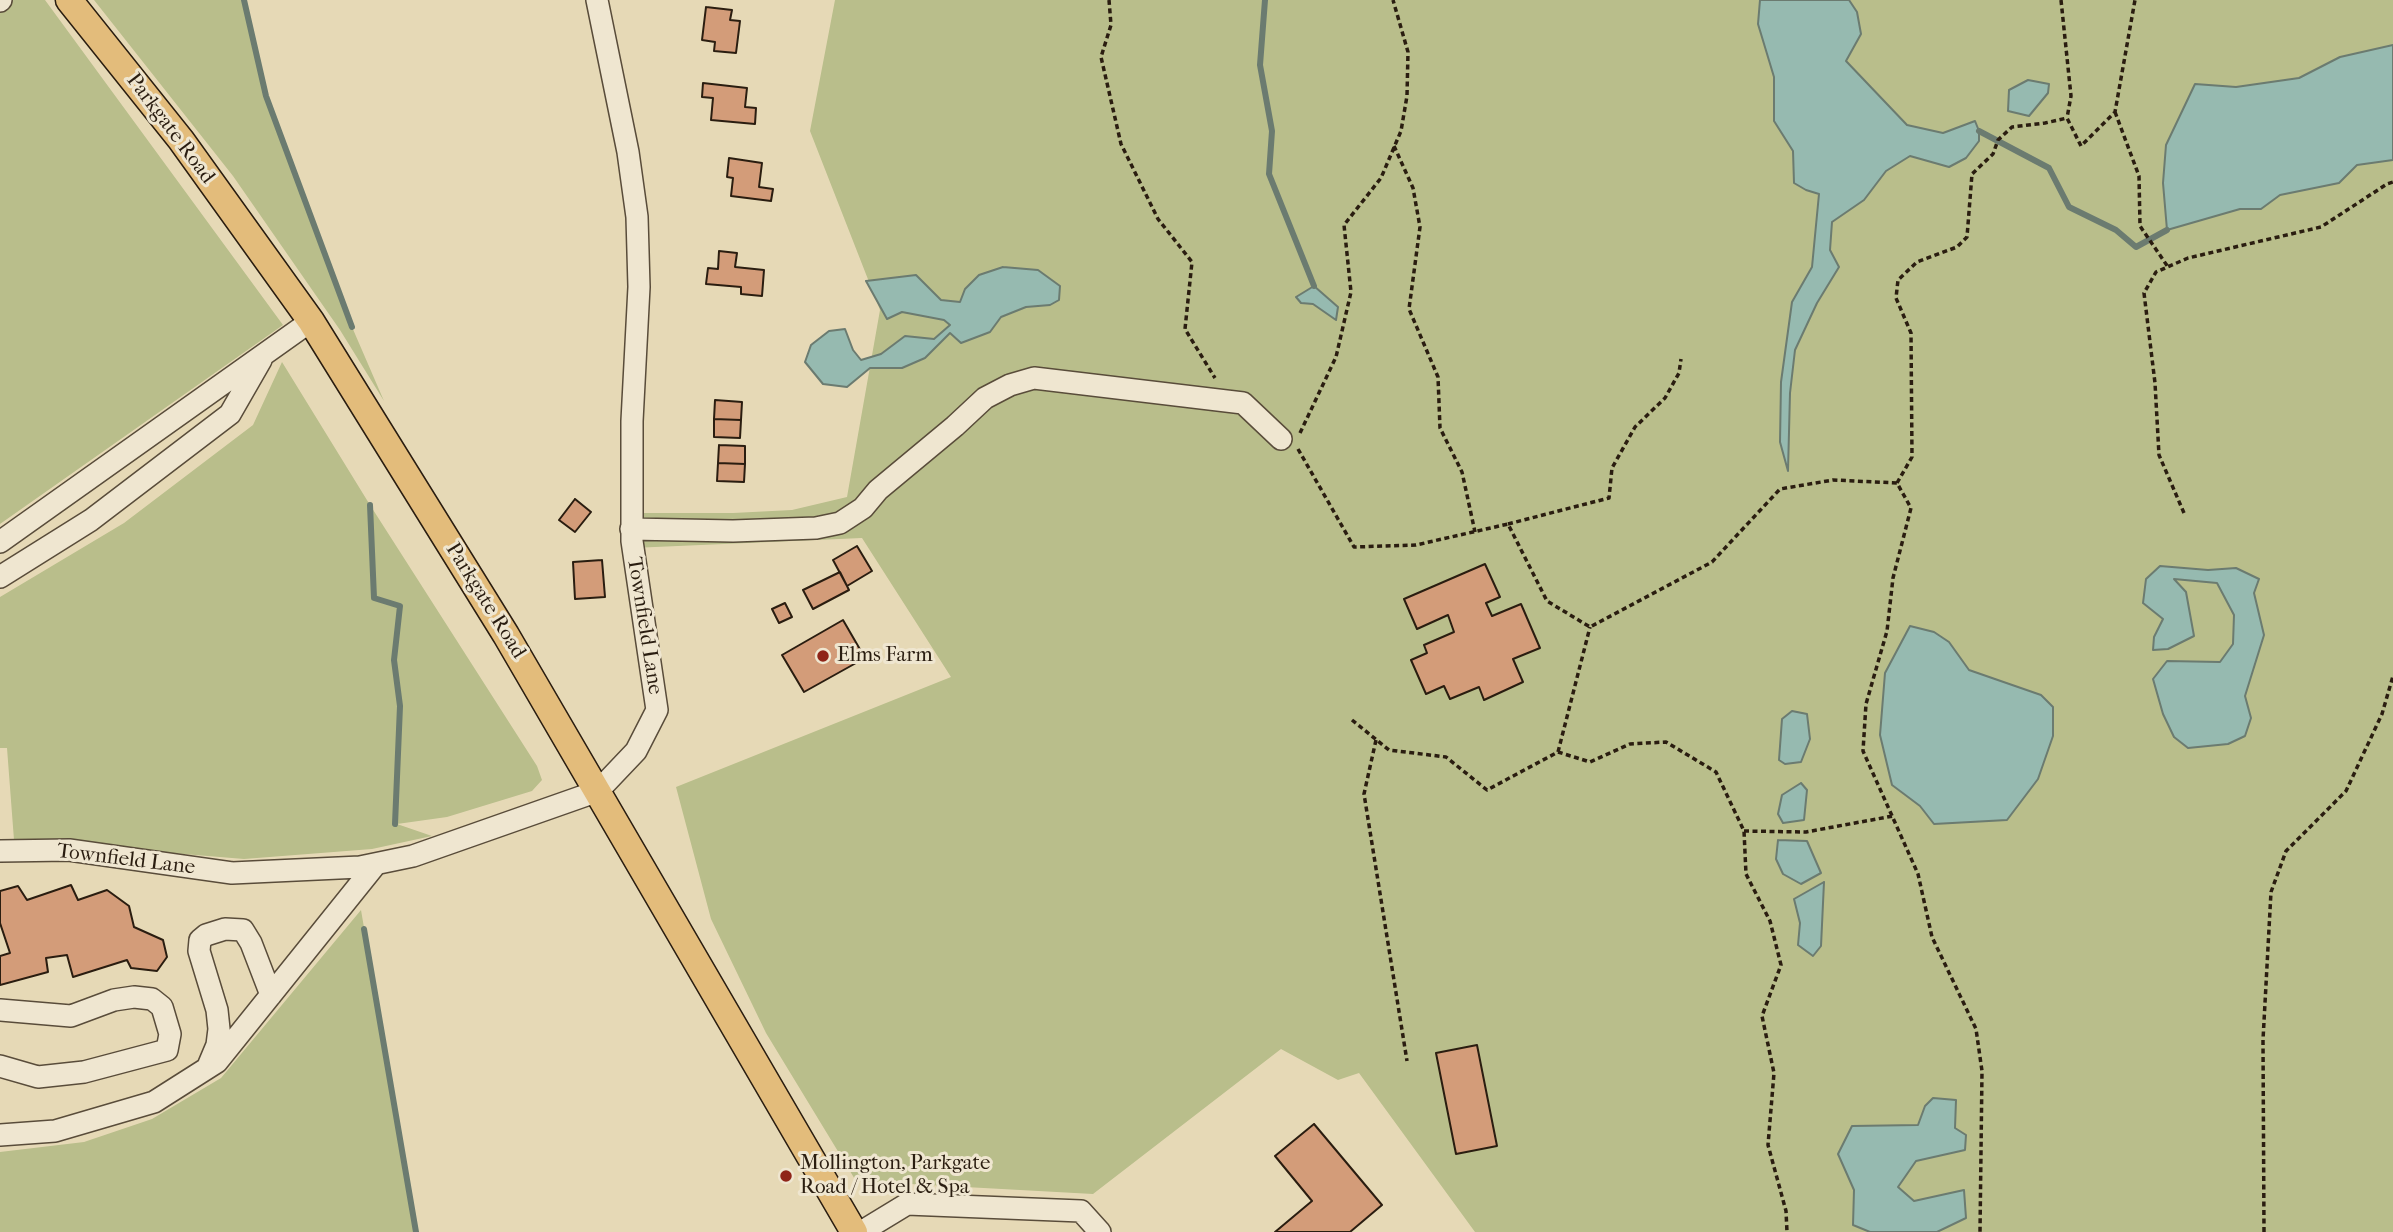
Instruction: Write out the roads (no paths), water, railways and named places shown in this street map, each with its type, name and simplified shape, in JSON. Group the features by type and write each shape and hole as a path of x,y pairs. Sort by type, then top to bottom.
{"main road":[{"name":"Parkgate Road","path":"69,0 181,140 311,321 506,635 854,1232"}],"street":[{"name":"Townfield Lane","path":"0,851 69,850 232,873 360,867 413,856 598,791 636,751 657,710 631,530 632,421 639,287 636,217 628,152 597,0"},
{"path":"0,542 311,321"},
{"path":"0,577 91,520 230,414 264,355"},
{"path":"631,530 733,531 816,528 840,523 863,508 878,490 985,398 1010,385 1034,378 1243,403 1281,439"},
{"path":"0,1135 55,1131 154,1102 217,1062 376,864"},
{"path":"206,1069 217,1045 219,1029 217,1010 199,951 200,940 206,934 225,929 243,930 251,943 271,995"},
{"path":"0,1010 71,1016 114,1000 134,997 152,999 162,1007 170,1034 167,1050 84,1072 38,1077 0,1066"},
{"path":"861,1232 907,1204 1081,1211 1100,1232"}],"water":[{"path":"1760,0 1849,0 1857,12 1861,34 1846,61 1907,125 1943,133 1975,121 1979,131 1979,141 1966,158 1949,167 1910,156 1886,171 1864,200 1832,222 1830,250 1839,267 1817,303 1795,350 1790,393 1788,471 1780,442 1781,382 1792,302 1812,267 1819,194 1794,183 1793,151 1774,121 1774,77 1758,24"},
{"path":"2393,45 2393,160 2357,165 2339,183 2280,195 2261,209 2240,209 2167,230 2163,183 2166,145 2195,84 2236,87 2299,78 2340,57"},
{"path":"2028,80 2049,84 2048,93 2029,116 2008,111 2009,90"},
{"path":"1003,267 1038,270 1060,286 1059,300 1050,305 1026,307 1001,317 990,332 961,343 950,333 925,358 902,368 870,368 847,387 823,384 805,362 811,345 829,331 845,329 853,350 861,360 881,354 905,336 934,339 950,325 944,320 902,312 887,319 866,281 916,275 941,300 960,302 965,289 979,275"},
{"path":"1314,286 1338,307 1336,320 1313,304 1301,303 1296,297"},
{"path":"2160,566 2208,570 2236,568 2259,579 2254,593 2264,635 2245,696 2251,718 2245,736 2228,744 2188,748 2174,737 2163,714 2153,679 2167,661 2220,662 2233,644 2234,615 2217,583 2174,579 2186,592 2194,636 2168,649 2153,650 2154,637 2163,619 2143,603 2146,579"},
{"path":"1910,626 1934,632 1949,642 1969,670 2041,695 2053,707 2053,736 2038,779 2007,820 1934,824 1920,806 1892,785 1880,735 1885,673"},
{"path":"1792,711 1807,714 1810,739 1801,762 1785,764 1779,760 1782,719"},
{"path":"1801,783 1807,790 1804,820 1783,823 1778,814 1782,795"},
{"path":"1778,840 1807,841 1821,873 1801,884 1783,874 1776,859"},
{"path":"1824,882 1821,946 1813,956 1798,945 1800,923 1794,899"},
{"path":"1933,1098 1956,1100 1955,1128 1966,1135 1965,1150 1916,1161 1898,1187 1914,1201 1964,1190 1966,1218 1937,1232 1870,1232 1853,1225 1854,1190 1838,1154 1852,1126 1918,1125 1925,1106"}],"waterway":[{"path":"244,0 266,96 352,327"},
{"path":"1265,0 1260,65 1272,131 1269,174 1314,286"},
{"path":"1979,131 2049,168 2069,207 2116,230 2136,247 2167,230"},
{"path":"370,505 374,598 400,606 394,660 400,706 395,824"},
{"path":"364,929 416,1232"}],"place":[{"name":"Elms Farm","path":"823,656"},
{"name":"Mollington, Parkgate Road / Hotel & Spa","path":"786,1176"}]}
